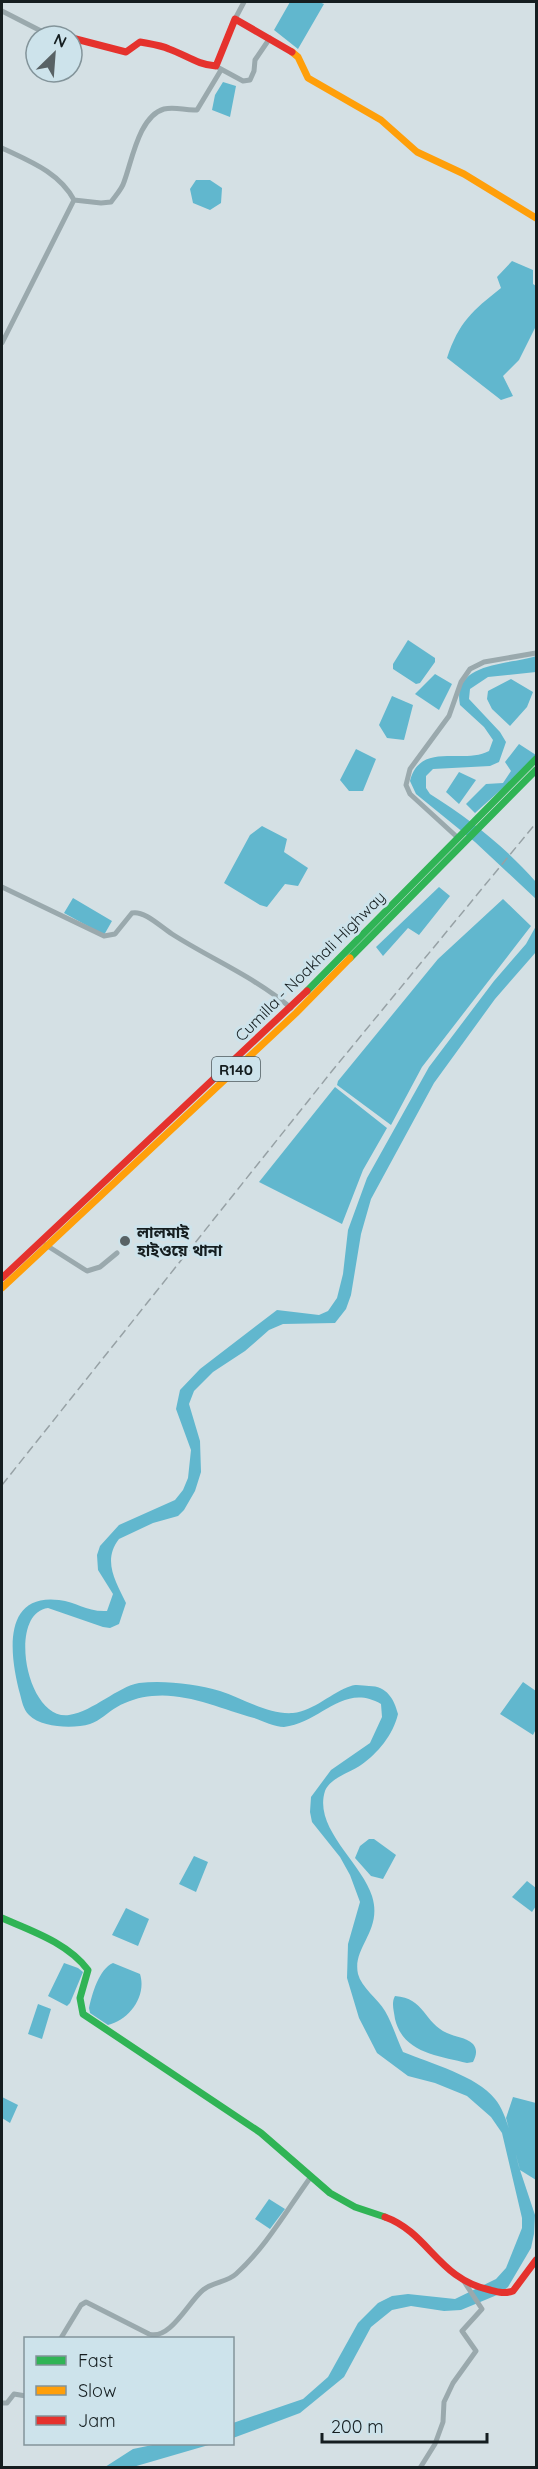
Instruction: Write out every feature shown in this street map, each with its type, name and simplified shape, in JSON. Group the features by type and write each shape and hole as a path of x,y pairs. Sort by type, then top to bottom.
{"main road":[{"path":"84,41 126,52 140,42 156,45 171,49 194,63 219,68 235,19 296,54 300,59 302,71 309,78 381,120 417,152 464,174 537,218"},
{"name":"Cumilla - Noakhali Highway","path":"2,1278 241,1059 296,1013 464,844 493,807 537,759"},
{"name":"Cumilla - Noakhali Highway","path":"241,1059 457,837 534,772"},
{"name":"R140","path":"2,1288 241,1059"},
{"path":"2,1918 67,1949 83,1962 88,1970 80,2000 83,2014 229,2110 282,2149 310,2178 339,2200 357,2210 400,2223 410,2230 452,2275 468,2285 503,2292 513,2291 537,2260"}],"street":[{"path":"235,19 244,2"},
{"path":"2,11 27,24"},
{"path":"74,200 111,202 124,182 138,141 155,112 174,107 197,110 219,68 243,81 250,80 255,60 270,38"},
{"path":"2,148 43,169 66,186 74,200"},
{"path":"2,343 74,200"},
{"path":"457,837 410,794 406,785 410,769 449,716 460,682 470,669 484,662 537,653"},
{"path":"2,886 104,936 115,934 132,913 140,913 173,935 265,988 291,1008"},
{"path":"46,1245 87,1271 100,1267 117,1252"},
{"path":"62,2337 81,2305 86,2302 154,2336 164,2333 203,2290 215,2282 223,2283 249,2261 310,2178"},
{"path":"420,2468 435,2444 443,2422 444,2402 476,2351 462,2331 481,2312 468,2285"},
{"path":"2,2403 7,2403 14,2394 24,2396"}],"water":[{"path":"290,2 324,4 298,49 274,30"},
{"path":"223,82 236,86 230,117 212,110 215,95"},
{"path":"196,180 210,180 222,188 221,203 210,210 193,203 190,189"},
{"path":"512,261 533,270 533,284 536,286 536,326 519,360 503,376 513,396 501,400 447,358 456,335 468,318 501,288 497,277"},
{"path":"408,640 435,658 435,662 420,683 416,684 393,669 393,664"},
{"path":"536,656 536,672 488,677 470,689 469,699 500,732 506,742 499,762 490,766 433,769 426,776 426,788 430,794 486,834 524,869 536,882 536,899 475,842 416,794 410,781 415,769 423,761 443,756 479,755 489,751 493,740 484,727 460,705 460,691 465,680 485,667"},
{"path":"435,674 452,684 439,710 415,694"},
{"path":"511,679 533,692 527,707 510,726 492,709 487,699 488,691"},
{"path":"392,696 413,705 404,740 387,738 379,725"},
{"path":"519,744 536,755 536,758 475,813 466,804 486,784 503,783 511,771 505,762"},
{"path":"356,749 376,759 363,791 349,791 340,780"},
{"path":"459,772 476,780 459,804 446,792"},
{"path":"262,826 287,839 284,852 308,868 298,886 285,884 267,907 224,883 250,835"},
{"path":"439,887 450,896 419,935 408,928 383,956 376,947"},
{"path":"73,898 112,921 104,935 64,913"},
{"path":"503,899 531,926 422,1067 391,1125 337,1085 338,1081 438,959"},
{"path":"536,926 536,952 495,999 434,1083 371,1199 361,1234 351,1295 346,1309 335,1323 283,1324 269,1330 245,1351 213,1372 194,1391 189,1404 200,1441 201,1472 195,1491 178,1516 153,1523 119,1539 114,1547 112,1571 126,1603 119,1624 110,1628 103,1627 48,1608 35,1614 28,1628 25,1646 27,1666 42,1702 54,1712 69,1715 87,1709 131,1685 149,1682 180,1683 211,1689 265,1709 284,1713 301,1712 353,1685 381,1688 389,1694 398,1714 389,1736 379,1749 361,1765 331,1782 325,1791 323,1805 332,1832 359,1871 372,1896 374,1919 359,1955 358,1974 362,1984 385,2011 403,2052 465,2077 487,2091 500,2106 509,2128 506,2118 513,2097 536,2103 536,2180 520,2170 535,2215 534,2234 531,2248 508,2287 497,2295 461,2310 444,2311 411,2306 392,2310 371,2327 344,2377 300,2413 234,2438 234,2423 303,2399 328,2377 358,2323 378,2303 392,2296 408,2294 455,2299 496,2279 506,2268 522,2228 522,2218 502,2133 491,2117 467,2096 435,2083 408,2076 377,2053 359,2018 347,1978 348,1944 360,1902 350,1875 340,1857 312,1822 311,1797 331,1770 370,1743 382,1717 381,1704 355,1698 343,1701 297,1724 284,1727 190,1699 165,1695 138,1698 125,1703 90,1724 76,1727 50,1725 35,1719 25,1710 16,1679 13,1646 14,1630 19,1617 27,1607 40,1601 59,1600 93,1610 107,1611 113,1594 98,1570 97,1555 100,1546 119,1525 175,1500 183,1490 188,1478 191,1450 176,1409 180,1390 200,1369 277,1310 319,1315 328,1311 337,1298 343,1274 348,1230 367,1178 429,1067 494,981 526,944"},
{"path":"335,1087 387,1128 363,1170 342,1224 259,1182"},
{"path":"523,1682 536,1691 536,1729 533,1735 500,1714"},
{"path":"369,1839 374,1839 396,1855 383,1879 371,1876 355,1858 360,1846"},
{"path":"194,1856 208,1862 196,1892 179,1884"},
{"path":"527,1881 536,1888 536,1906 532,1912 512,1897"},
{"path":"126,1908 149,1919 138,1946 112,1935"},
{"path":"64,1963 83,1972 67,2006 48,1996"},
{"path":"113,1963 140,1974 141,1991 129,2012 123,2018 108,2025 90,2013 89,2008 100,1976"},
{"path":"395,1996 413,2001 439,2029 473,2044 476,2053 473,2062 467,2063 434,2055 414,2046 399,2030 393,2004"},
{"path":"38,2004 51,2009 42,2039 28,2034"},
{"path":"2,2097 18,2105 10,2123 2,2118"},
{"path":"269,2199 285,2209 270,2229 255,2219"},
{"path":"152,2445 209,2445 133,2467 105,2467 133,2449"}],"railway":[{"path":"2,1485 332,1071 536,823"}],"traffic: fast":[{"path":"307,991 536,759"},
{"path":"350,958 536,770"},
{"path":"2,1918 60,1945 88,1970 80,1998 83,2014 261,2133 330,2193 355,2207 385,2217"}],"traffic: slow":[{"path":"292,52 298,57 308,78 381,120 417,152 464,174 536,218"},
{"path":"2,1288 296,1013 350,958"}],"traffic: jam":[{"path":"84,41 126,52 140,42 166,48 203,64 216,66 235,19 292,52"},
{"path":"2,1278 307,991"},
{"path":"385,2217 400,2224 413,2234 458,2276 490,2290 504,2293 513,2291 536,2260"}],"place":[{"name":"লালমাই হাইওয়ে থানা","path":"125,1241"}]}
